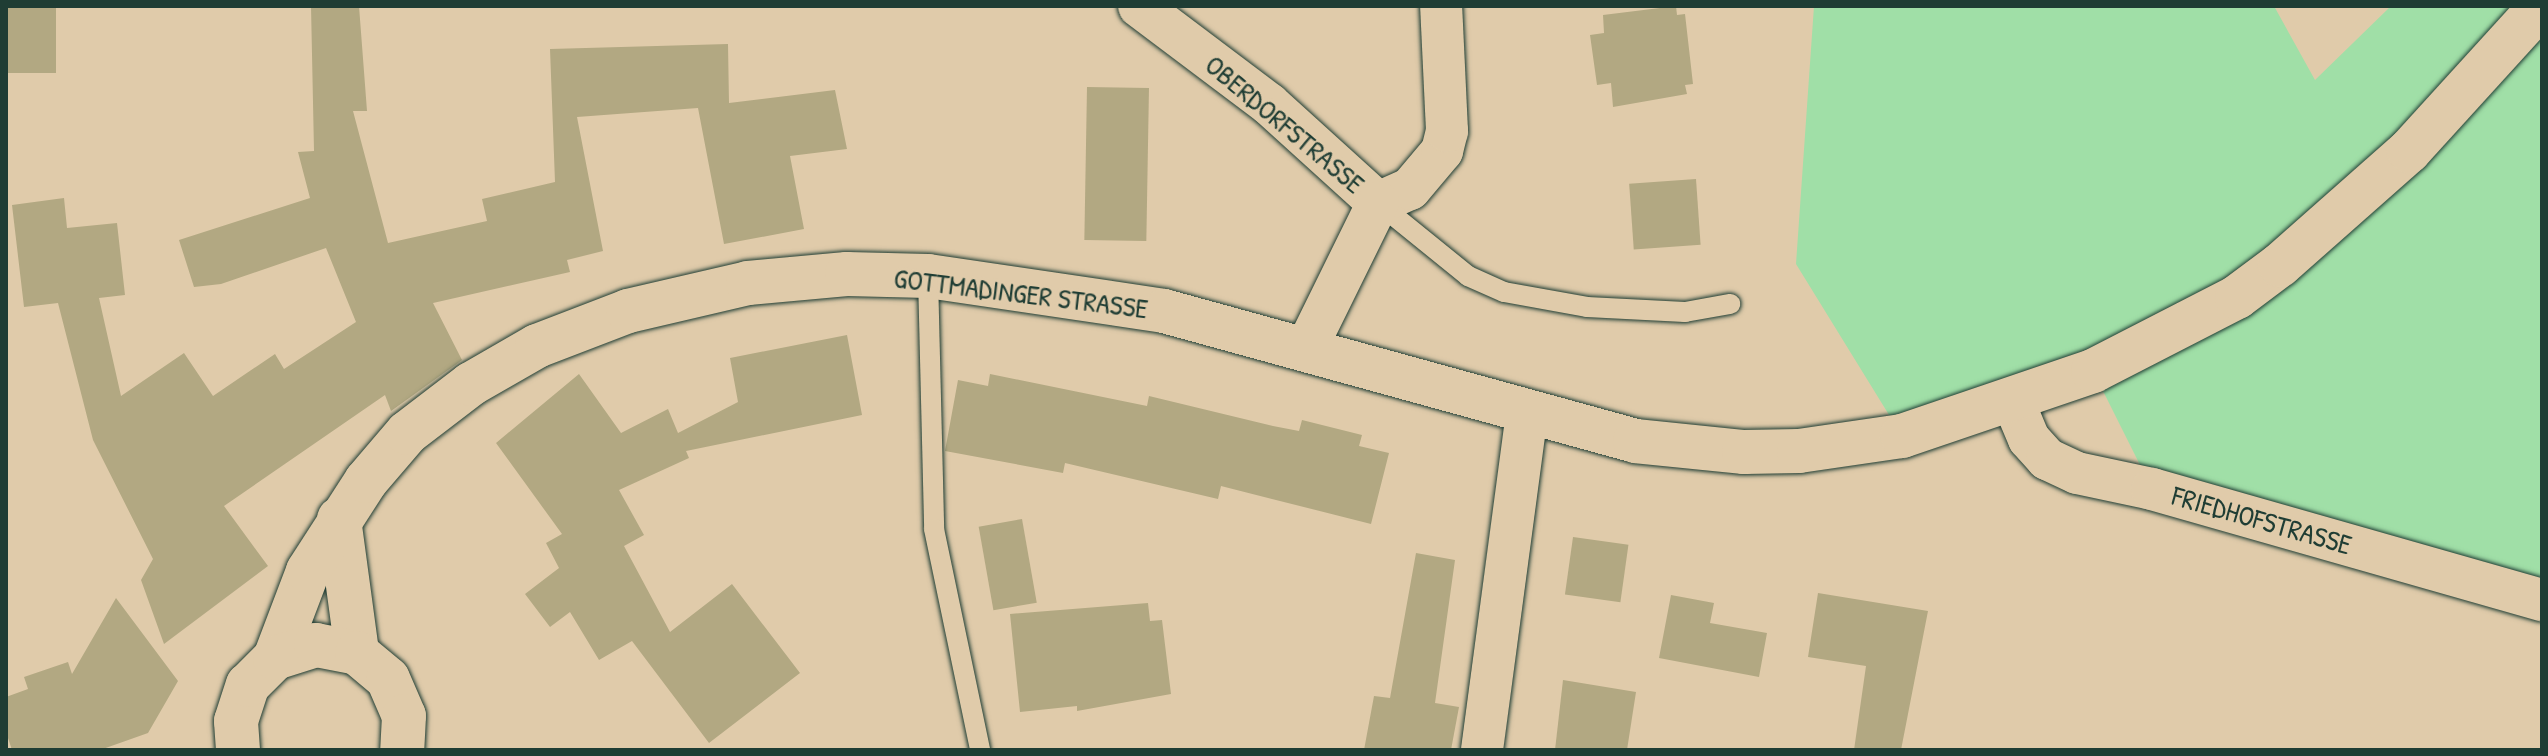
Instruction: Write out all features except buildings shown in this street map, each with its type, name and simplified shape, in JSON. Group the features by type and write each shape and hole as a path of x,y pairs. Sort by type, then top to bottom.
{"main road":[{"name":"GOTTMADINGER STRASSE","path":"275,658 308,571 339,519 407,433 471,384 537,346 628,311 748,283 847,274 928,276 1164,311 1307,347 1527,413 1635,441 1744,452 1799,451 1902,436 2013,401 2174,333 2280,265 2409,151 2541,6"},
{"path":"339,519 357,653"},
{"path":"232,747 236,721 248,685 275,658 316,645 357,653 374,664 398,696 404,716 402,750"}],"street":[{"name":"OBERDORFSTRASSE","path":"1139,6 1269,104 1378,203 1307,347"},
{"path":"1378,203 1410,189 1442,151 1447,131 1441,6"},
{"name":"FRIEDHOFSTRASSE","path":"2013,401 2029,439 2047,459 2077,473 2542,600"},
{"path":"1482,750 1527,413"}],"lane":[{"path":"1378,203 1468,276 1504,292 1601,308 1685,312 1730,304"},
{"path":"928,276 934,529 980,750"}],"green space":[{"path":"1814,6 2274,6 2315,80 2391,6 2542,6 2542,600 2152,489 2093,371 1902,436 1796,264"}]}
